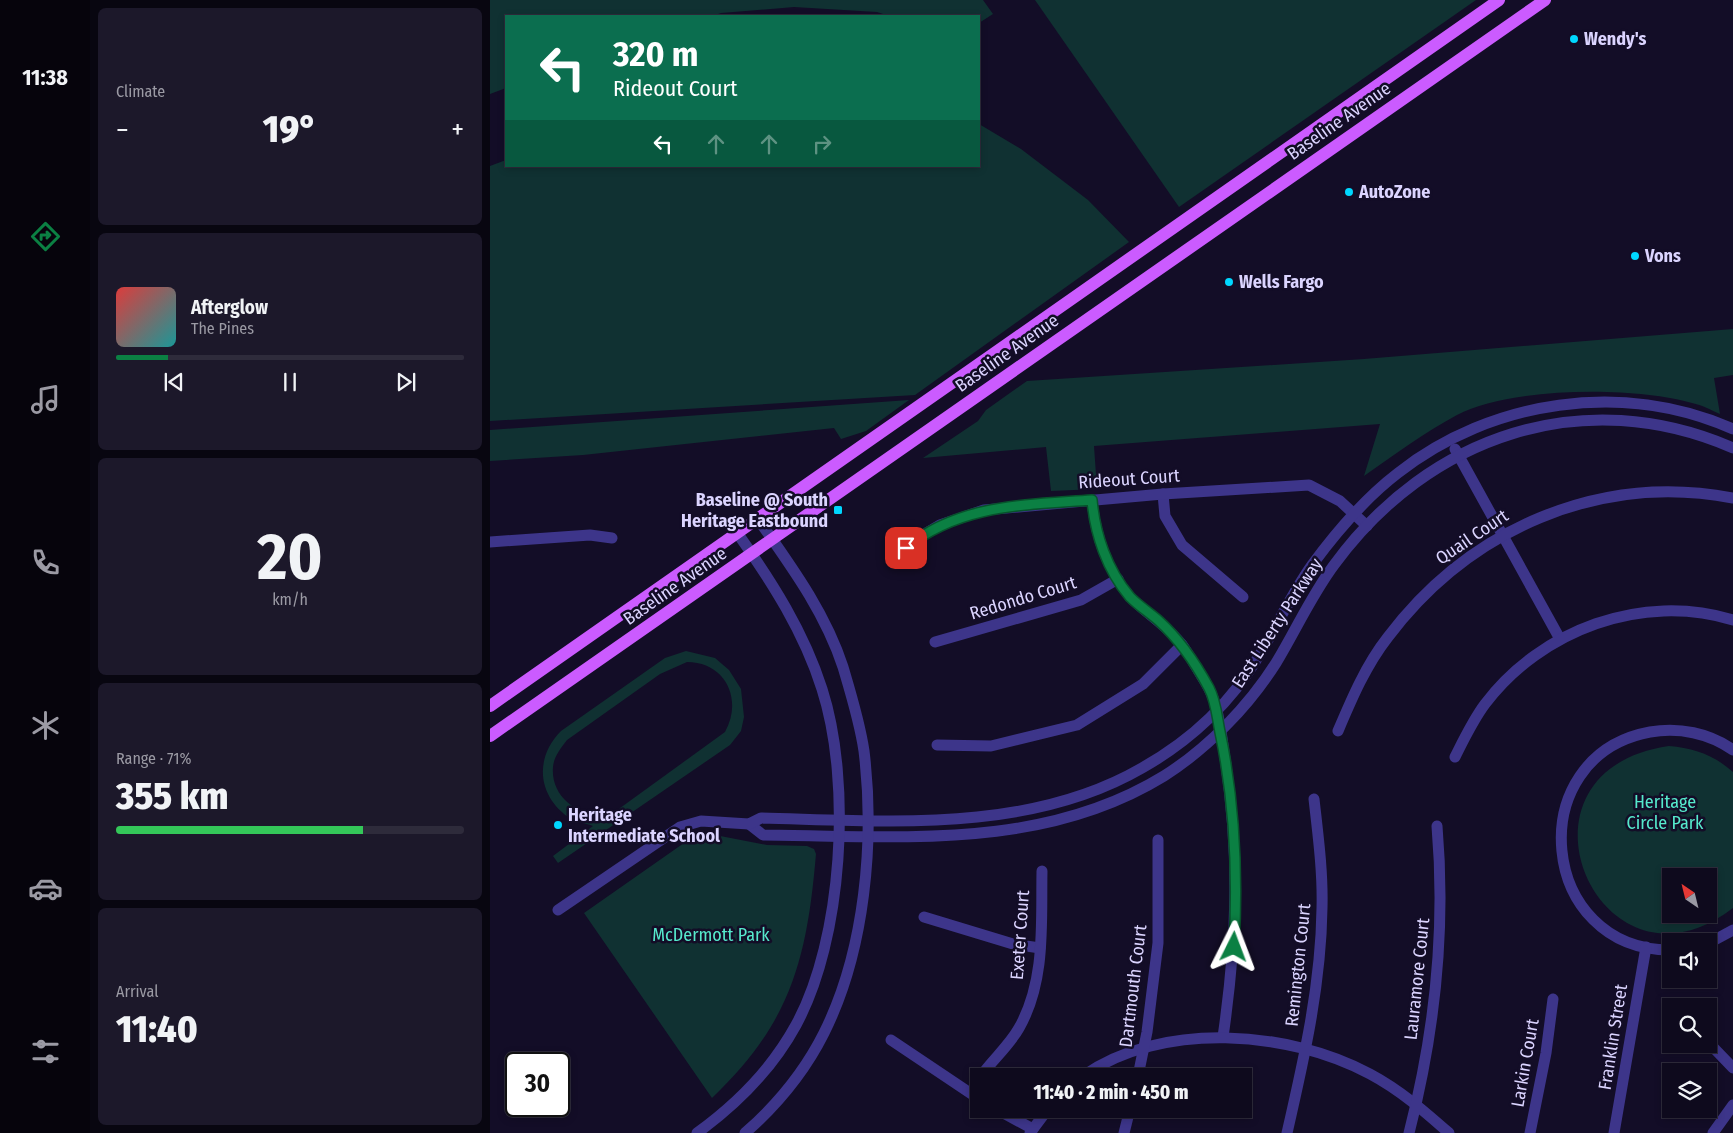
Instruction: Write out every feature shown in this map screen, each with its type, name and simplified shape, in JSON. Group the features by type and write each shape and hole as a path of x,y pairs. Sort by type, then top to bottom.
{"main road":[{"name":"Baseline Avenue","path":"490,706 1499,0"},
{"name":"Baseline Avenue","path":"490,736 1545,0"}],"street":[{"name":"East Liberty Parkway","path":"1733,429 1702,417 1655,406 1585,402 1520,412 1479,426 1450,439 1397,473 1353,513 1303,578 1252,668 1216,712 1179,744 1140,769 1110,784 1068,800 988,816 866,820 761,818 749,824 763,835 936,837 987,834 1029,828 1076,816 1114,803 1166,774 1220,731 1259,687 1277,660 1315,592 1336,562 1367,526 1419,480 1458,455 1521,430 1587,420 1613,420 1675,428 1710,438 1733,448"},
{"path":"1450,439 1560,639"},
{"name":"Rideout Court","path":"896,560 918,538 940,525 968,514 1002,507 1163,494 1309,485 1340,501 1367,526"},
{"name":"Quail Court","path":"1338,731 1369,666 1408,613 1431,587 1460,563 1502,535 1546,515 1625,494 1680,491 1733,498"},
{"path":"1163,494 1165,516 1182,545 1243,597"},
{"path":"1092,500 1102,548 1118,579 1130,597 1160,622 1182,645 1212,695 1233,811 1236,878 1234,961 1223,1037"},
{"path":"745,1133 778,1101 802,1070 824,1033 834,1010 848,968 857,929 863,889 866,836 864,751 842,666 815,604 758,519"},
{"path":"697,1133 744,1094 775,1058 796,1025 818,972 828,930 838,836 835,753 823,690 796,626 738,534"},
{"path":"490,542 590,535 612,538"},
{"name":"Redondo Court","path":"935,642 1082,600 1118,579"},
{"path":"1455,757 1484,705 1496,691 1526,661 1560,639 1609,618 1639,612 1674,611 1733,620"},
{"path":"937,745 991,746 1077,725 1143,684 1182,645"},
{"path":"1662,949 1628,942 1606,930 1588,914 1574,894 1564,872 1560,848 1561,824 1568,800 1581,776 1599,757 1613,746 1638,736 1655,732 1682,731 1707,737 1732,748"},
{"name":"Remington Court","path":"1287,1133 1306,1051 1316,994 1322,908 1321,853 1314,799"},
{"path":"558,910 680,827 701,821 749,824"},
{"name":"Lauramore Court","path":"1409,1133 1417,1104 1433,1015 1438,970 1441,893 1437,826"},
{"name":"Dartmouth Court","path":"1140,1068 1158,944 1158,840"},
{"name":"Exeter Court","path":"988,1068 1012,1038 1023,1019 1036,982 1040,948 1042,871"},
{"path":"924,917 1013,944 1040,948"},
{"path":"1717,939 1733,930"},
{"name":"Franklin Street","path":"1614,1133 1646,947"},
{"name":"Larkin Court","path":"1530,1133 1545,1062 1553,999"},
{"path":"1097,1068 1106,1062 1144,1048 1187,1040 1223,1037 1281,1045 1330,1058 1370,1074 1417,1104 1449,1133"},
{"path":"891,1040 970,1094"},
{"path":"1717,1051 1733,1068"},
{"path":"1712,1133 1733,1105"},
{"path":"1010,1118 1031,1131 1041,1118"},
{"path":"1124,1133 1128,1118"}],"green space":[{"path":"490,0 983,0 993,14 980,22 980,15 886,15 877,12 794,7 716,15 505,15 505,88 490,94"},
{"path":"1035,0 1476,0 1179,207"},
{"path":"980,125 1021,149 1088,200 1129,242 915,395 490,421 490,166 505,160 505,167 980,167"},
{"path":"1733,329 1733,375 1714,378 1720,414 1696,404 1667,397 1638,394 1573,392 1539,394 1508,399 1480,406 1457,415 1421,436 1364,476 1380,424 1094,446 1097,489 1051,491 1046,447 923,458 978,421 986,410 1027,381 1364,359"},
{"path":"909,400 866,431 841,439 834,428 583,455 490,461 490,430"},
{"path":"686,651 715,658 729,670 741,689 744,717 741,731 730,745 558,863 553,856 593,826 571,819 551,800 543,777 546,753 561,731 665,658","holes":["687,662 712,668 721,676 731,696 732,708 725,732 616,811 605,814 593,814 572,806 564,799 554,779 553,767 556,756 567,740 660,674"]},
{"name":"Heritage Circle Park","path":"1669,746 1703,753 1726,766 1733,772 1733,908 1718,916 1718,868 1662,868 1662,923 1703,923 1685,932 1642,930 1608,909 1586,875 1578,835 1587,796 1616,764"},
{"name":"McDermott Park","path":"710,834 767,845 807,846 814,849 816,854 807,926 800,958 790,987 777,1016 760,1043 739,1070 712,1098 584,913 694,836"}],"place":[{"name":"Wendy's","path":"1574,39"},
{"name":"AutoZone","path":"1349,192"},
{"name":"Vons","path":"1635,256"},
{"name":"Wells Fargo","path":"1229,282"},
{"name":"Baseline @ South Heritage Eastbound","path":"838,510"},
{"name":"Heritage Intermediate School","path":"558,825"}],"route":[{"path":"906,548 918,538 940,525 968,514 1002,507 1092,500 1093,513 1102,548 1111,569 1130,597 1160,622 1182,645 1212,695 1223,745 1233,811 1236,878 1234,947"}]}
